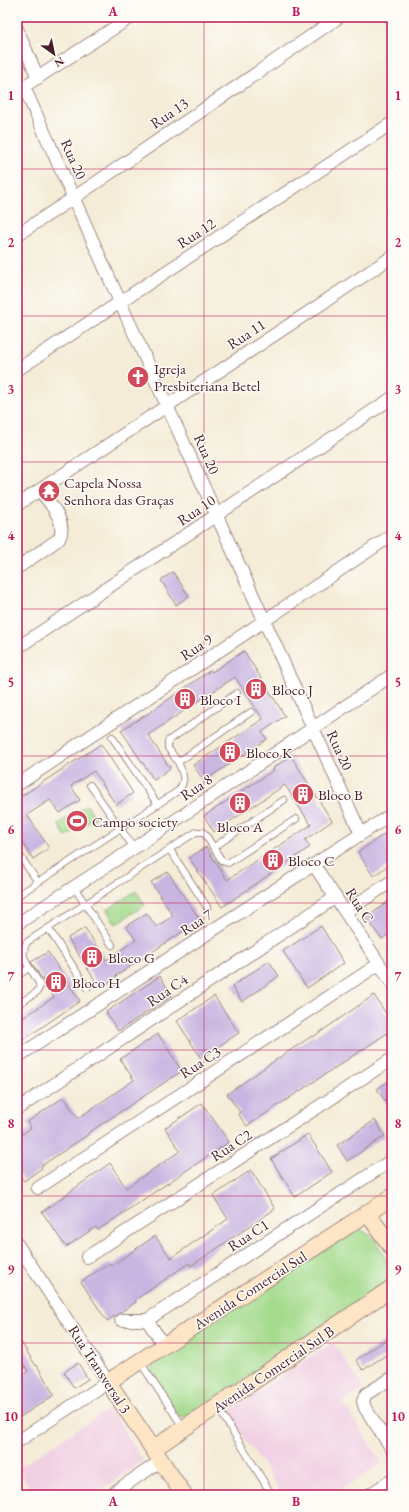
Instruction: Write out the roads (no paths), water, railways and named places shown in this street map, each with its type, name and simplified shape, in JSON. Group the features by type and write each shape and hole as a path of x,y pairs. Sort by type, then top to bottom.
{"street":[{"path":"21,89 131,17"},
{"name":"Rua 13","path":"17,235 74,198 339,17"},
{"path":"17,29 38,78"},
{"name":"Rua 20","path":"21,89 74,198 168,405 216,516 361,834"},
{"name":"Rua 12","path":"17,370 392,123"},
{"name":"Rua 11","path":"17,505 392,257"},
{"name":"Rua 10","path":"17,648 392,398"},
{"path":"17,568 59,539 62,533 62,524 56,512 40,490"},
{"name":"Rua 9","path":"17,785 392,535"},
{"name":"Rua 8","path":"17,924 134,848 392,675"},
{"name":"Rua 7","path":"17,1057 392,814"},
{"name":"Rua C","path":"314,865 392,984"},
{"path":"345,912 392,881"},
{"name":"Rua C4","path":"17,1109 336,897"},
{"name":"Rua C3","path":"38,1188 378,964"},
{"name":"Rua C2","path":"87,1258 392,1059"},
{"name":"Rua C1","path":"147,1320 392,1160"},
{"name":"Avenida Comercial Sul","path":"108,1382 392,1197"},
{"path":"368,1214 392,1248"},
{"name":"Rua Transversal 3","path":"17,1244 184,1495"},
{"name":"Avenida Comercial Sul B","path":"157,1455 183,1429 392,1288"},
{"path":"121,1320 147,1320 164,1345"},
{"path":"392,1378 366,1394 362,1401 392,1449"},
{"path":"17,1442 108,1382"},
{"path":"110,1495 157,1455"},
{"path":"369,1495 392,1480"}],"lane":[{"path":"17,896 178,792 183,785 184,778 178,762 168,748 168,741 237,693"},
{"path":"178,762 251,712"},
{"path":"112,737 158,805"},
{"path":"90,785 134,848"},
{"path":"214,847 284,800"},
{"path":"17,1005 39,990 39,983 29,968 22,953 24,947 27,942 48,928 200,831 205,834 222,860 228,863 296,819"},
{"path":"170,850 208,907"},
{"path":"17,852 38,882"},
{"path":"74,887 112,945"},
{"path":"48,928 87,988"},
{"path":"17,976 29,968"},
{"path":"140,1362 183,1429"},
{"path":"217,1406 272,1495"}],"place":[{"name":"Igreja Presbiteriana Betel","path":"138,377"},
{"name":"Capela Nossa Senhora das Graças","path":"49,491"},
{"name":"Bloco J","path":"256,689"},
{"name":"Bloco I","path":"185,699"},
{"name":"Bloco K","path":"230,752"},
{"name":"Bloco B","path":"303,794"},
{"name":"Bloco A","path":"240,803"},
{"name":"Campo society","path":"77,821"},
{"name":"Bloco C","path":"273,860"},
{"name":"Bloco G","path":"92,957"},
{"name":"Bloco H","path":"56,982"}]}
